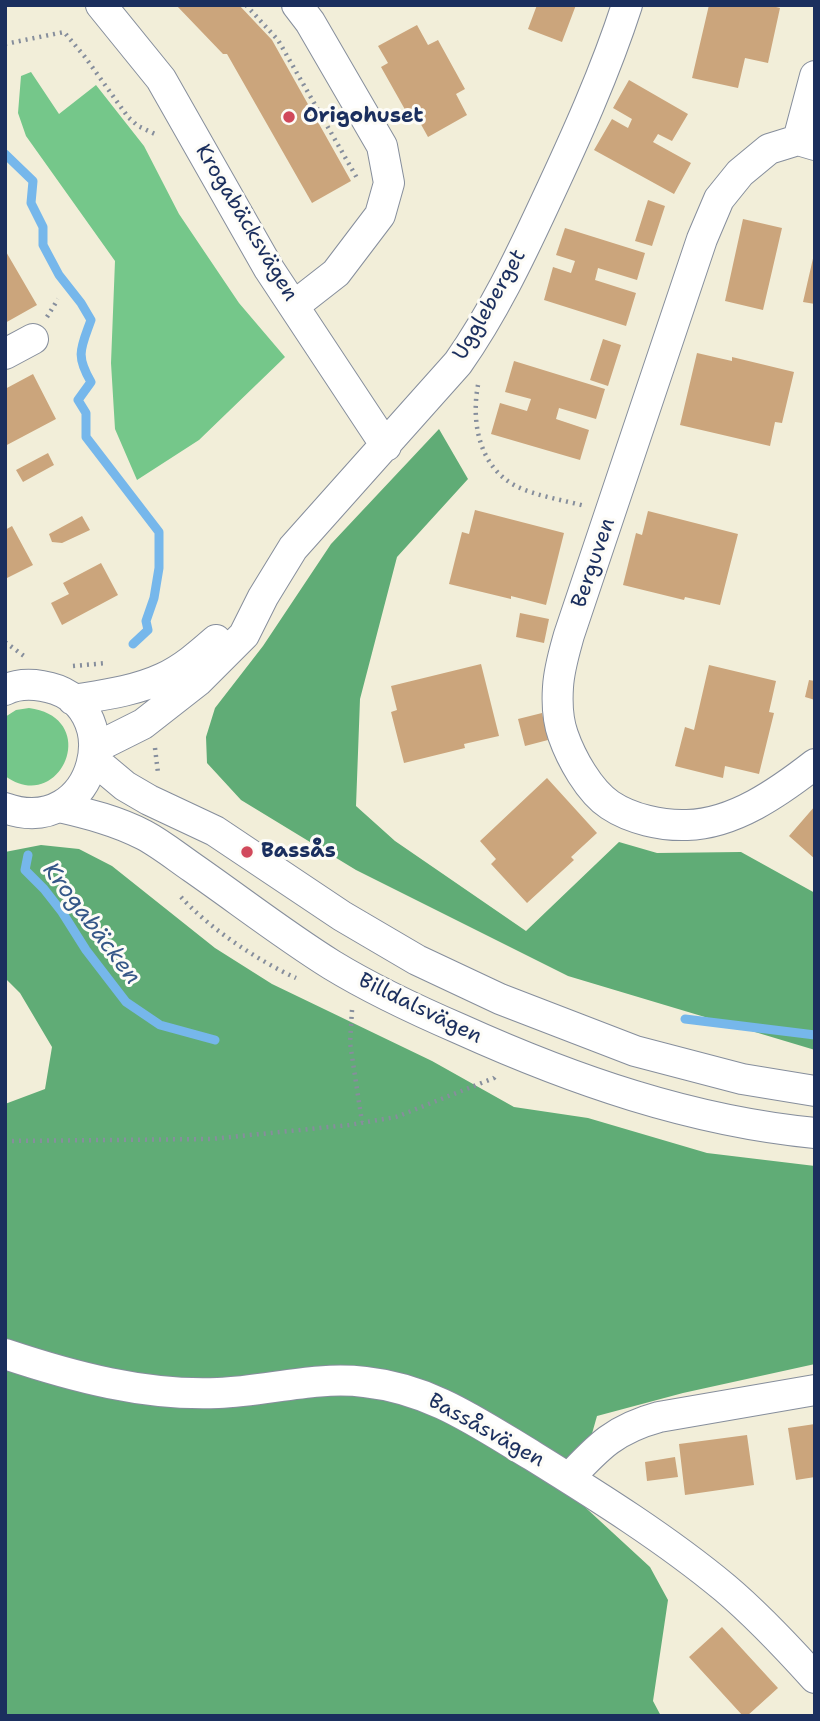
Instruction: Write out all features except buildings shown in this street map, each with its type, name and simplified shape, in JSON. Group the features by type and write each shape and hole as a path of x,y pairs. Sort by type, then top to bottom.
{"street":[{"name":"Krogabäcksvägen","path":"101,5 161,79 269,269 386,446"},
{"path":"295,305 335,273 380,215 389,183 382,146 310,22 297,5"},
{"name":"Uggleberget","path":"95,754 142,724 198,681 244,635 293,548 458,363 507,284 576,138 627,5"},
{"name":"Berguven","path":"815,76 807,142 769,149 740,173 719,198 702,239 565,649 558,688 563,734 579,767 597,793 610,805 628,814 656,822 688,825 722,818 777,794 815,764"},
{"path":"5,354 33,339"},
{"name":"Uggleberget","path":"62,694 125,690 163,678 191,661 263,597"},
{"path":"5,666 62,694 89,722 95,754 88,779 76,795 59,807"},
{"path":"5,690 31,684 62,694"},
{"name":"Billdalsvägen","path":"95,754 125,786 215,831 342,916 417,960 488,993 635,1051 742,1079 815,1091"},
{"name":"Billdalsvägen","path":"10,812 40,813 59,807 108,819 146,836 299,944 355,979 408,1006 562,1073 686,1110 815,1133"},
{"name":"Bassåsvägen","path":"5,1354 106,1383 188,1393 248,1390 333,1379 413,1390 466,1416 569,1478 688,1559 727,1590 786,1646 815,1678"},
{"path":"569,1478 600,1445 636,1423 659,1416 815,1390"}],"path":[{"path":"246,5 278,40 360,183"},
{"path":"5,44 64,32 128,117 138,126 156,133 162,142"},
{"path":"479,382 476,418 479,442 495,470 515,486 611,512"},
{"path":"353,1005 350,1043 362,1123"},
{"path":"5,1141 211,1139 362,1123 396,1117 494,1078 500,1070"}],"green space":[{"path":"31,72 59,114 96,85 144,146 179,214 239,303 285,357 199,440 137,480 115,429 111,363 115,261 26,136 18,113 21,76"},
{"path":"439,429 468,479 397,557 360,699 356,806 395,841 526,931 619,842 657,853 741,852 815,893 815,1050 568,976 356,870 241,800 207,763 206,737 215,708 263,646 331,544"},
{"path":"29,708 51,715 64,728 68,744 65,761 56,775 42,784 25,785 5,776 5,717 16,710"},
{"path":"41,845 79,849 112,866 215,948 272,984 432,1061 514,1107 588,1118 707,1153 815,1166 815,1364 683,1393 597,1416 574,1497 650,1567 668,1600 653,1701 661,1716 5,1716 5,1104 45,1089 52,1047 20,993 5,978 5,852"}],"waterway":[{"name":"Krogabäcken","path":"5,154 33,181 31,203 43,227 43,245 59,275 91,320 81,351 83,365 91,382 78,400 86,413 86,437 159,532 159,568 154,598 146,621 148,630 133,644"},
{"name":"Krogabäcken","path":"28,855 25,870 62,912 86,950 126,1002 160,1025 215,1040"},
{"name":"Krogabäcken","path":"685,1019 815,1035"}],"place":[{"name":"Origohuset","path":"289,117"},
{"name":"Bassås","path":"247,852"}]}
